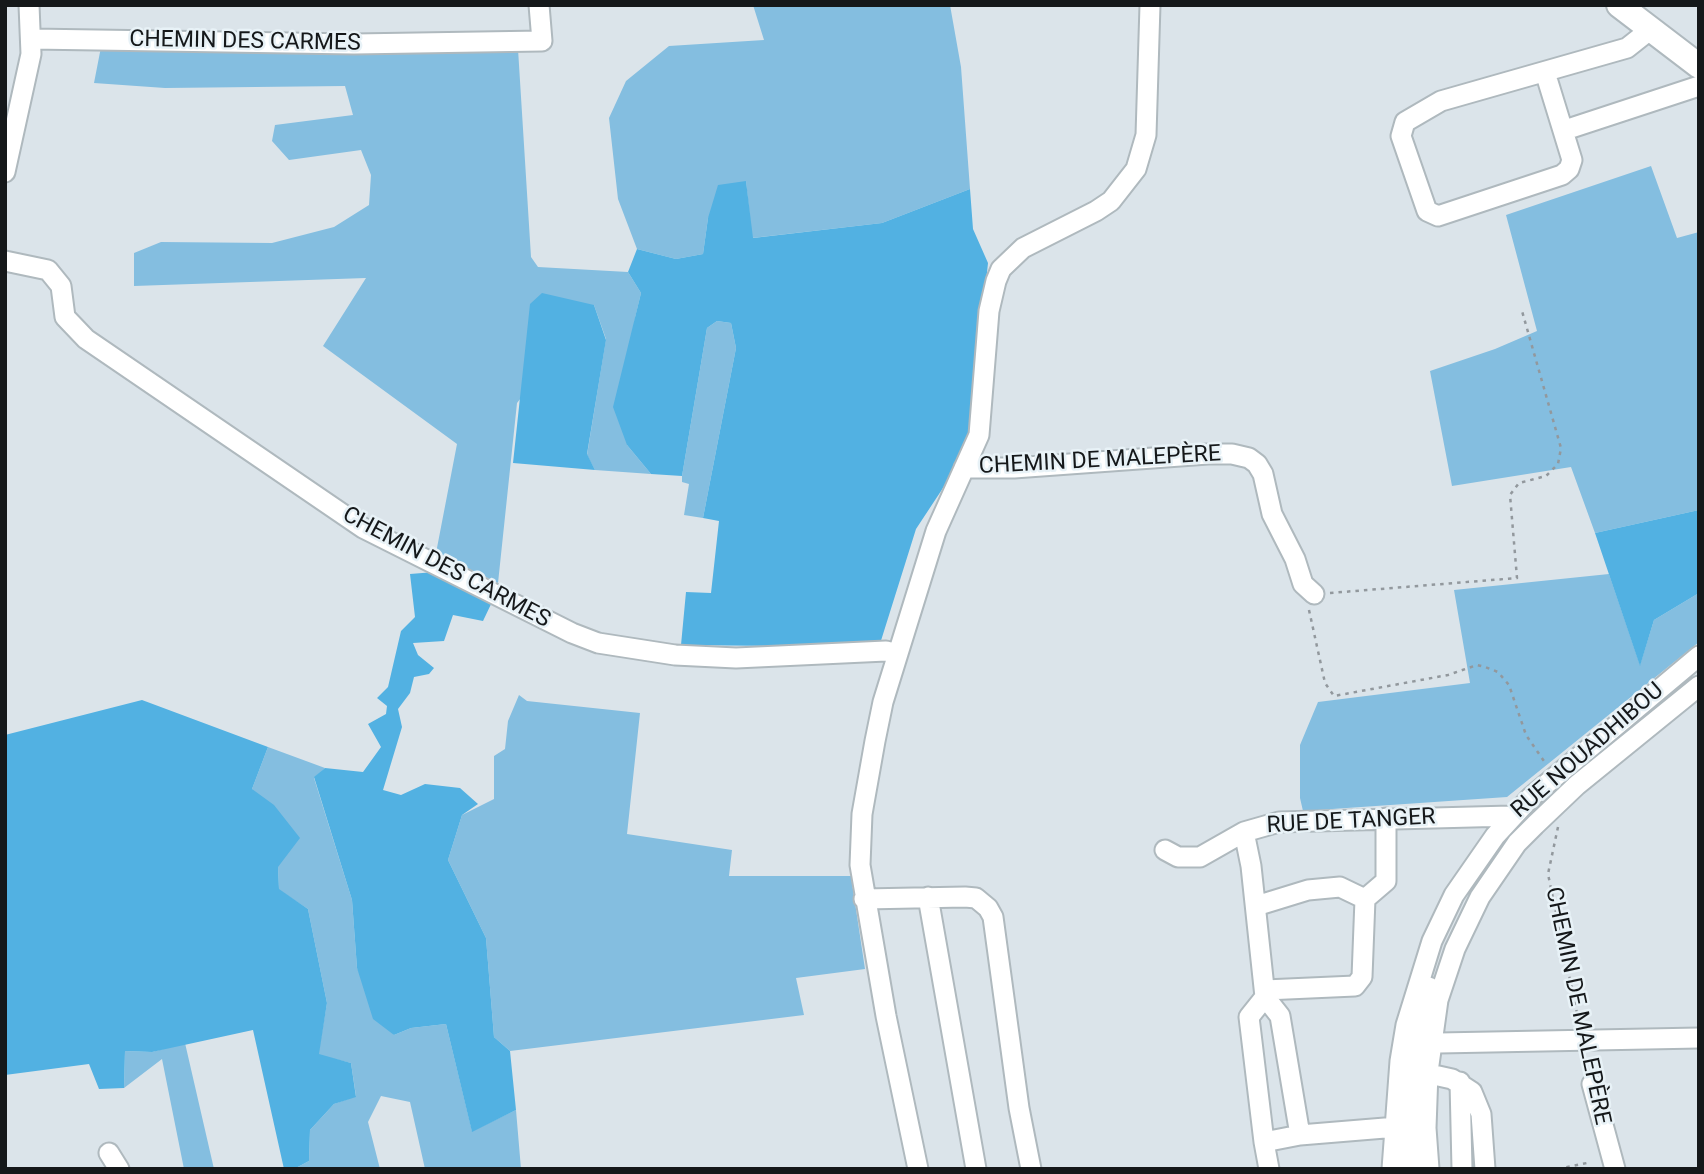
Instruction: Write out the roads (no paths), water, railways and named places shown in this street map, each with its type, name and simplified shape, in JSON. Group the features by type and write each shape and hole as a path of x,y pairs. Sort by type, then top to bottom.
{"main road":[{"path":"1619,5 1699,66"}],"street":[{"path":"5,172 12,107 32,39 29,5"},
{"name":"CHEMIN DES CARMES","path":"32,39 354,44 542,41 539,5"},
{"name":"CHEMIN DE MALEPÈRE","path":"918,1169 864,899 859,841 883,702 936,531 981,424 989,311 1001,270 1023,247 1097,211 1111,201 1136,169 1143,151 1149,99 1150,5"},
{"path":"1545,72 1565,130 1572,160 1569,169 1562,175 1437,216 1422,205 1401,136 1405,122 1441,101 1627,48 1651,29"},
{"path":"1565,130 1699,86"},
{"name":"CHEMIN DES CARMES","path":"5,261 48,270 61,286 65,317 86,339 363,528 572,633 598,643 675,655 736,658 886,651 897,654"},
{"name":"CHEMIN DE MALEPÈRE","path":"964,468 1014,468 1208,454 1232,454 1249,458 1263,474 1272,514 1295,559 1303,584 1314,594"},
{"name":"RUE NOUADHIBOU","path":"1392,1169 1400,1061 1421,971 1450,904 1483,852 1511,817 1555,774 1699,656"},
{"name":"RUE NOUADHIBOU","path":"1429,1169 1421,1071 1421,1022 1434,970 1457,915 1484,870 1518,825 1550,794 1699,670"},
{"name":"RUE NOUADHIBOU","path":"1411,1169 1421,1071 1446,974 1480,897 1517,843 1559,801 1699,686"},
{"name":"RUE DE TANGER","path":"1165,850 1178,857 1200,857 1244,832 1279,822 1511,817"},
{"path":"1265,994 1355,986 1362,977 1365,899 1386,881 1386,818"},
{"name":"RUE DE TANGER","path":"1463,818 1481,834 1483,852"},
{"path":"1244,832 1256,906 1265,994 1280,1016 1300,1135"},
{"path":"1256,906 1308,890 1340,887 1365,899"},
{"path":"928,897 976,1169"},
{"path":"864,899 976,898 984,903 993,917 1019,1108 1031,1169"},
{"path":"1265,994 1249,1017 1269,1169"},
{"path":"1431,1040 1439,1043 1699,1038"},
{"path":"1421,1071 1460,1082 1472,1093 1479,1106 1485,1169"},
{"path":"1460,1082 1462,1169"},
{"name":"CHEMIN DE MALEPÈRE","path":"1592,1084 1615,1169"},
{"path":"1265,1142 1300,1135 1397,1127"}]}
